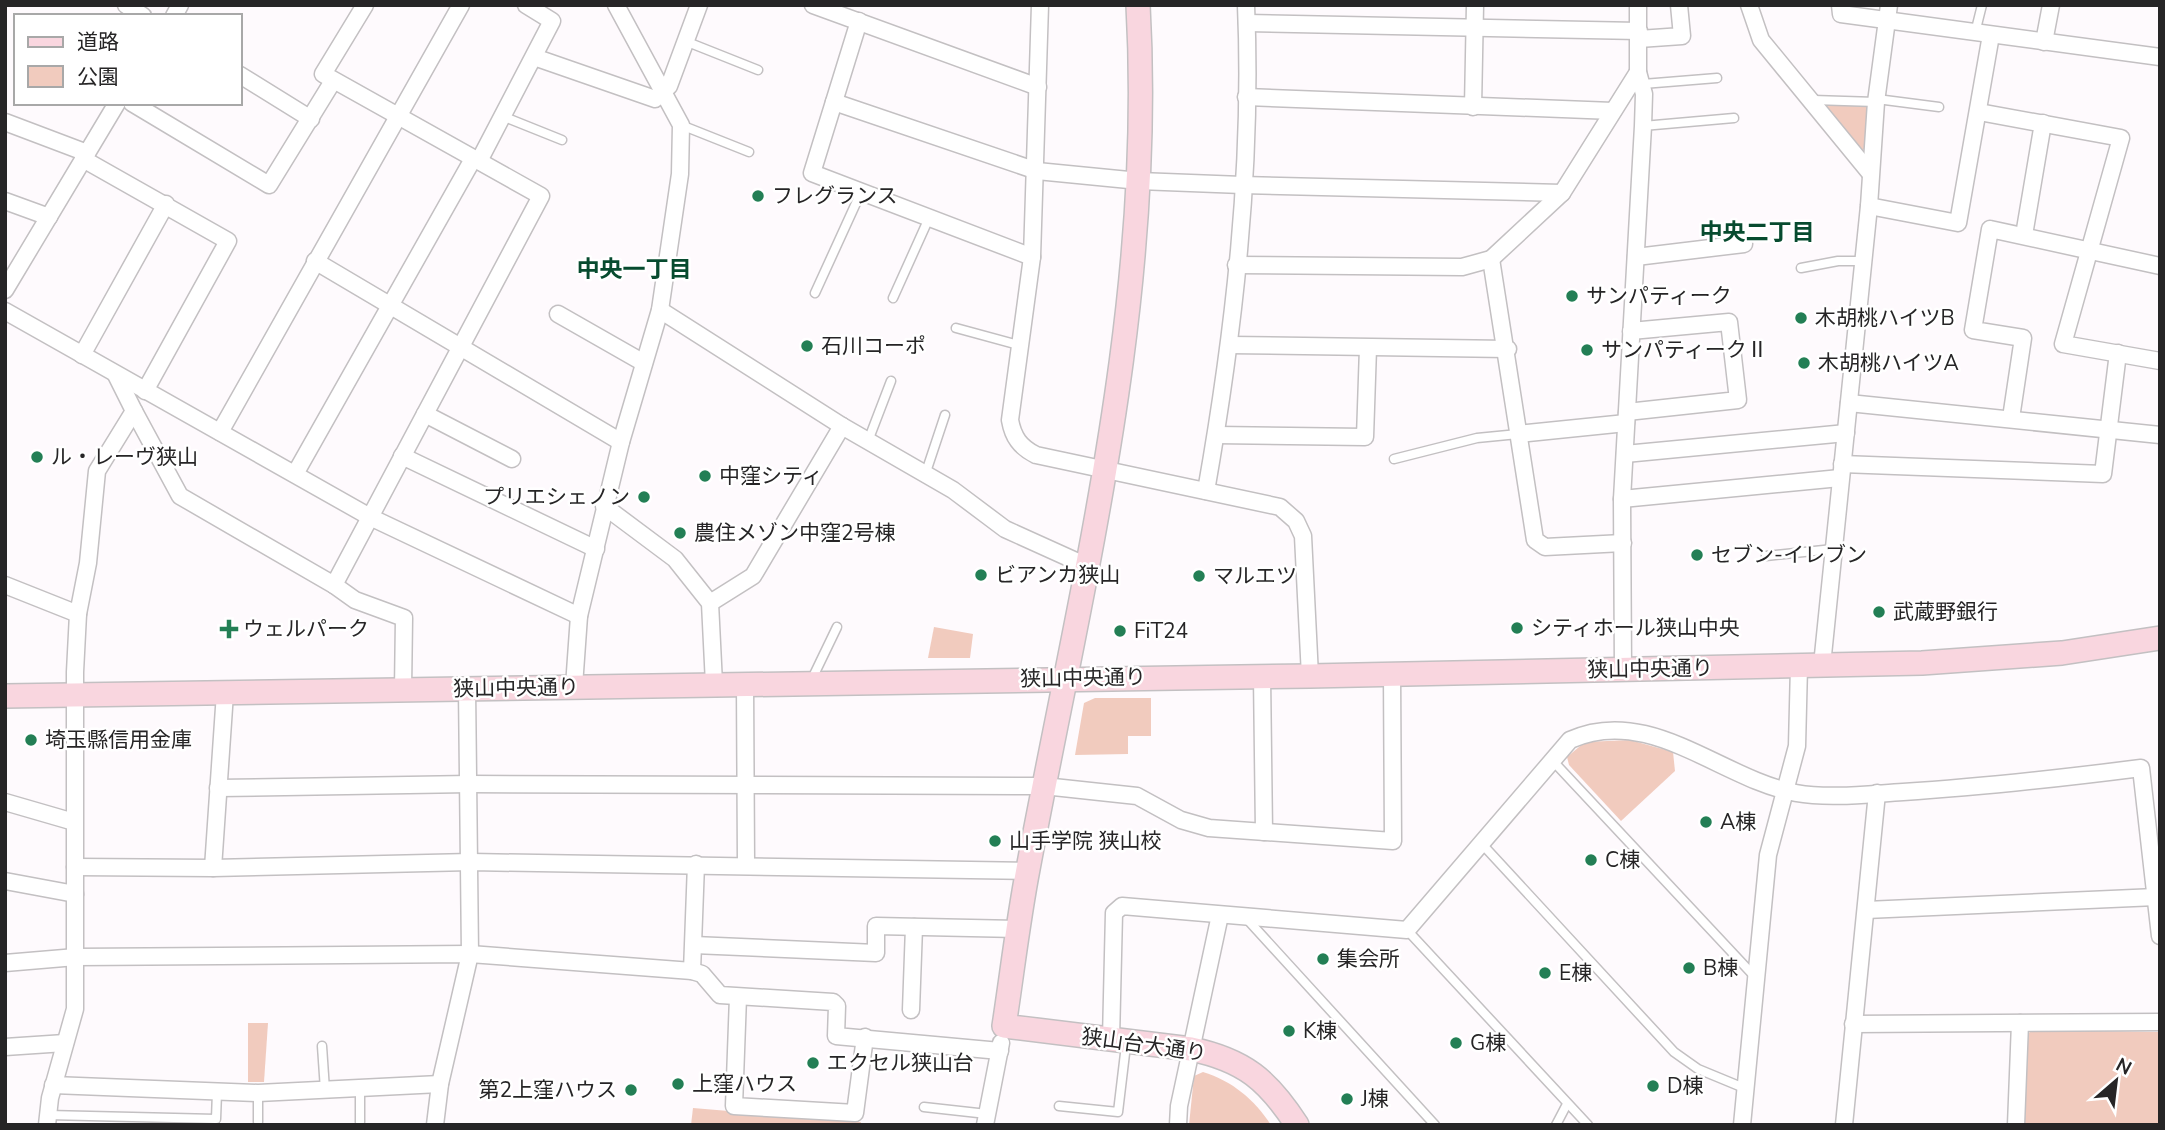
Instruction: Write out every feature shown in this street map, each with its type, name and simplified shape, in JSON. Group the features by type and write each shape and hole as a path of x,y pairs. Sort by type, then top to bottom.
{"street":[{"path":"334,585 541,195 323,74 365,5"},
{"path":"220,432 461,5"},
{"path":"295,474 390,304 502,116 552,21 526,5"},
{"path":"574,687 579,616 604,506 660,310 679,192 681,125 616,5"},
{"path":"534,57 655,99 665,92 699,5"},
{"path":"813,5 1038,87"},
{"path":"1040,5 1037,171 1032,257 1010,420 1016,440 1036,455 1280,506 1296,521 1303,536 1310,676"},
{"path":"986,1119 1000,1051 1027,871 1107,470 1128,325 1139,181 1138,5"},
{"path":"1206,491 1229,345 1236,265 1246,97 1246,5"},
{"path":"1473,107 1475,5"},
{"path":"1623,669 1622,499 1643,126 1638,5"},
{"path":"1247,23 1682,36 1679,5"},
{"path":"1749,5 1761,40 1813,100 1870,173"},
{"path":"1840,5 1841,14 1888,13 1983,34 2160,57"},
{"path":"2044,42 2051,5"},
{"path":"1822,665 1864,261 1877,100 1888,13"},
{"path":"859,21 812,173 1032,257"},
{"path":"1958,223 1979,112 1983,34"},
{"path":"242,76 311,119"},
{"path":"1236,265 1462,267 1491,259 1562,193 1613,111 1640,78"},
{"path":"135,105 270,185 333,81"},
{"path":"1246,97 1613,111"},
{"path":"834,102 1037,171 1139,181 1562,193"},
{"path":"7,284 116,105"},
{"path":"1979,112 2121,138 2087,251 2063,344 2160,361"},
{"path":"5,122 85,156 228,242 145,391"},
{"path":"2024,235 2043,123"},
{"path":"5,201 49,217"},
{"path":"82,355 166,204"},
{"path":"1869,206 2024,235 2160,266"},
{"path":"1990,229 1973,330 2023,338 2011,418"},
{"path":"1636,257 1744,244"},
{"path":"1491,259 1538,545 1623,543"},
{"path":"315,261 621,442"},
{"path":"660,310 842,426 953,490 1005,529 1089,567"},
{"path":"5,312 370,517 579,616"},
{"path":"558,314 644,363"},
{"path":"1518,434 1738,400 1729,322 1631,331"},
{"path":"1229,345 1507,349"},
{"path":"1216,435 1365,437 1368,348"},
{"path":"1622,499 1841,471 2103,474 2118,353"},
{"path":"116,375 180,496 365,604 404,618 403,690"},
{"path":"1849,403 2160,435"},
{"path":"48,1120 53,1085 75,1009 74,822 78,614 88,563 97,471 134,411"},
{"path":"425,414 512,459"},
{"path":"710,603 753,576 842,426"},
{"path":"1625,454 1846,433"},
{"path":"402,456 596,549"},
{"path":"604,506 676,559 710,603 714,684"},
{"path":"5,585 78,614"},
{"name":"狭山中央通り","path":"5,696 1799,666 1997,659 2160,638"},
{"path":"1742,1125 1768,855 1797,746 1799,666"},
{"path":"218,788 470,785 1044,786 1138,796 1181,820 1209,828 1393,841 1392,673"},
{"path":"1262,677 1264,832"},
{"path":"745,683 746,864"},
{"path":"435,1125 440,1084 470,954 467,688"},
{"path":"213,868 225,693"},
{"path":"1119,1040 1114,912 1122,906 1407,930 1570,740 1586,732 1623,731 1658,737 1800,794 2003,786 2141,768 2160,936"},
{"path":"1844,1125 1877,793"},
{"path":"5,802 74,822"},
{"path":"75,867 213,868 471,862 746,864 1027,871"},
{"path":"691,971 696,864"},
{"path":"5,881 75,894"},
{"path":"1866,909 2156,897"},
{"path":"1178,1125 1179,1106 1220,915"},
{"path":"694,945 876,953 876,926 1018,929"},
{"path":"911,1010 914,927"},
{"path":"5,963 76,957 470,954 691,971 702,974 720,995 833,1002 837,1006 836,1036 1000,1051"},
{"path":"738,997 734,1106 855,1113 865,1038"},
{"path":"1853,1024 2160,1022"},
{"path":"2017,1125 2020,1023"},
{"name":"狭山台大通り","path":"1004,1026 1191,1049 1221,1057 1253,1072 1272,1089 1297,1125"},
{"path":"5,1047 65,1043"},
{"path":"53,1085 258,1093 440,1084"}],"lane":[{"path":"1982,5 1983,34"},
{"path":"685,41 758,70"},
{"path":"1640,78 1717,78"},
{"path":"1813,100 1877,100 1939,107"},
{"path":"502,116 562,141"},
{"path":"1643,126 1734,118"},
{"path":"681,125 749,152"},
{"path":"815,293 862,190"},
{"path":"893,298 929,218"},
{"path":"1801,268 1838,261 1864,261"},
{"path":"956,328 1022,346"},
{"path":"868,441 891,381"},
{"path":"925,475 945,415"},
{"path":"1394,459 1477,438 1518,434"},
{"path":"1766,556 1833,549"},
{"path":"810,682 837,627"},
{"path":"1552,760 1757,979"},
{"path":"1482,844 1675,1052 1698,1069 1744,1088"},
{"path":"1246,918 1435,1125"},
{"path":"1407,930 1588,1125"},
{"path":"1059,1106 1118,1112 1119,1040"},
{"path":"322,1046 325,1090"},
{"path":"360,1088 360,1122"},
{"path":"48,1120 216,1119 217,1091"},
{"path":"258,1093 258,1122"},
{"path":"1556,1125 1567,1104"},
{"path":"924,1107 986,1119"}],"green space":[{"path":"1821,104 1870,104 1867,149 1860,150"},
{"path":"934,627 973,634 970,658 928,658"},
{"path":"1095,698 1151,698 1151,736 1128,736 1128,754 1075,755 1084,703"},
{"path":"1630,740 1673,752 1675,771 1621,821 1569,765 1567,757 1585,742"},
{"path":"248,1023 268,1023 264,1082 248,1082"},
{"path":"2032,1030 2160,1032 2160,1125 2023,1125 2026,1036"},
{"path":"1203,1072 1242,1092 1271,1125 1189,1125 1194,1076"},
{"path":"693,1108 861,1122 860,1125 691,1125"}],"place":[{"name":"フレグランス","path":"758,196"},
{"name":"サンパティーク","path":"1572,296"},
{"name":"木胡桃ハイツB","path":"1801,318"},
{"name":"石川コーポ","path":"807,346"},
{"name":"サンパティークⅡ","path":"1587,350"},
{"name":"木胡桃ハイツA","path":"1804,363"},
{"name":"ル・レーヴ狭山","path":"37,457"},
{"name":"中窪シティ","path":"705,476"},
{"name":"プリエシェノン","path":"644,497"},
{"name":"農住メゾン中窪2号棟","path":"680,533"},
{"name":"セブン-イレブン","path":"1697,555"},
{"name":"ビアンカ狭山","path":"981,575"},
{"name":"マルエツ","path":"1199,576"},
{"name":"武蔵野銀行","path":"1879,612"},
{"name":"シティホール狭山中央","path":"1517,628"},
{"name":"ウェルパーク","path":"229,629"},
{"name":"FiT24","path":"1120,631"},
{"name":"埼玉縣信用金庫","path":"31,740"},
{"name":"A棟","path":"1706,822"},
{"name":"山手学院 狭山校","path":"995,841"},
{"name":"C棟","path":"1591,860"},
{"name":"集会所","path":"1323,959"},
{"name":"B棟","path":"1689,968"},
{"name":"E棟","path":"1545,973"},
{"name":"K棟","path":"1289,1031"},
{"name":"G棟","path":"1456,1043"},
{"name":"エクセル狭山台","path":"813,1063"},
{"name":"上窪ハウス","path":"678,1084"},
{"name":"D棟","path":"1653,1086"},
{"name":"第2上窪ハウス","path":"631,1090"},
{"name":"J棟","path":"1347,1099"}],"district":[{"name":"中央二丁目","path":"1757,232"},
{"name":"中央一丁目","path":"634,269"}]}
